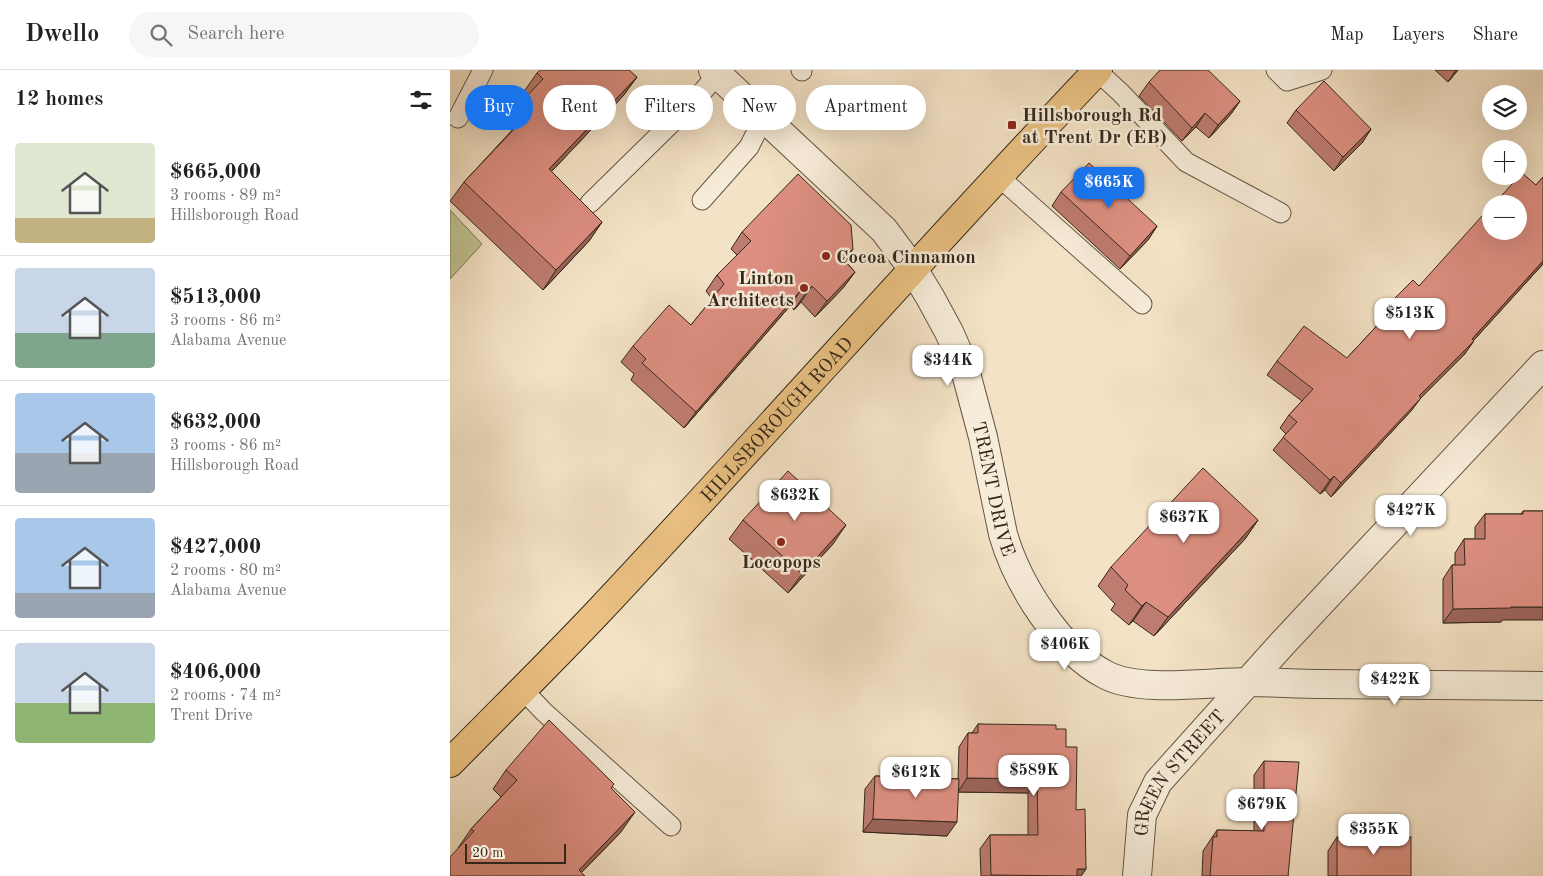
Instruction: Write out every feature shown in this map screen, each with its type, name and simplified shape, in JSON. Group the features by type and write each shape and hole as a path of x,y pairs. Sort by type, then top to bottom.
{"main road":[{"name":"HILLSBOROUGH ROAD","path":"450,763 599,611 811,382 874,310 1097,70"}],"street":[{"name":"TRENT DRIVE","path":"716,72 730,85"},
{"name":"TRENT DRIVE","path":"778,130 884,230 913,269 942,318 964,366 983,436 1007,548 1021,579 1048,624 1063,640 1105,675 1135,684 1156,685 1248,682 1543,686"},
{"name":"GREEN STREET","path":"1137,876 1142,815 1158,782 1288,637 1543,365"}],"lane":[{"path":"458,118 483,70"},
{"path":"1097,70 1186,162 1281,213"},
{"path":"1276,70 1287,81 1322,70"},
{"path":"590,203 696,98 716,72"},
{"path":"702,200 749,147 758,130"},
{"path":"998,176 1142,304"},
{"path":"522,689 544,712 671,826"}],"green space":[{"path":"450,210 482,244 450,279"}],"building":[{"path":"540,70 629,70 637,77 629,85 626,85 626,88 616,99 616,85 543,85 543,130 586,130 549,169 602,222 556,270 464,182 513,130 533,130 533,89 543,79 537,73"},
{"path":"1160,70 1208,70 1240,101 1218,125 1205,113 1192,128 1149,82"},
{"path":"1324,81 1371,129 1343,157 1296,110"},
{"path":"1089,163 1157,226 1130,256 1061,192"},
{"path":"798,174 851,225 853,249 843,259 855,272 827,301 812,286 805,294 801,290 696,412 642,363 646,359 633,346 669,305 691,325 724,284 717,275 751,241 742,232"},
{"path":"1527,177 1536,185 1543,177 1543,261 1472,339 1474,341 1419,396 1421,398 1341,483 1334,476 1330,480 1283,437 1297,422 1289,415 1313,389 1277,361 1304,326 1347,358 1397,304 1393,300 1413,280 1419,286 1482,216 1482,240 1527,240 1527,195 1502,195 1511,185 1527,185"},
{"path":"1203,468 1258,520 1168,617 1146,602 1142,606 1125,590 1128,585 1111,567"},
{"name":"Locopops","path":"788,471 846,525 802,574 743,520"},
{"path":"1523,511 1543,511 1543,607 1453,609 1452,565 1465,565 1464,539 1485,539 1485,514 1523,514"},
{"path":"549,720 614,784 611,788 635,812 579,870 585,876 450,876 450,857 474,831 471,829 517,780 506,770"},
{"path":"978,724 1056,725 1056,729 1066,729 1066,747 1077,747 1076,810 1085,809 1086,869 1077,869 1077,876 991,875 990,835 1038,835 1037,779 967,778 968,733 978,733"},
{"path":"1264,761 1299,762 1288,876 1210,876 1213,837 1217,837 1217,830 1264,831"},
{"path":"875,776 959,779 957,822 873,819"},
{"path":"1337,837 1411,837 1411,876 1337,876"}],"place":[{"name":"Hillsborough Rd at Trent Dr (EB)","path":"1012,125"},
{"name":"Cocoa Cinnamon","path":"826,256"},
{"name":"Linton Architects","path":"804,288"},
{"name":"Locopops","path":"781,542"}]}
